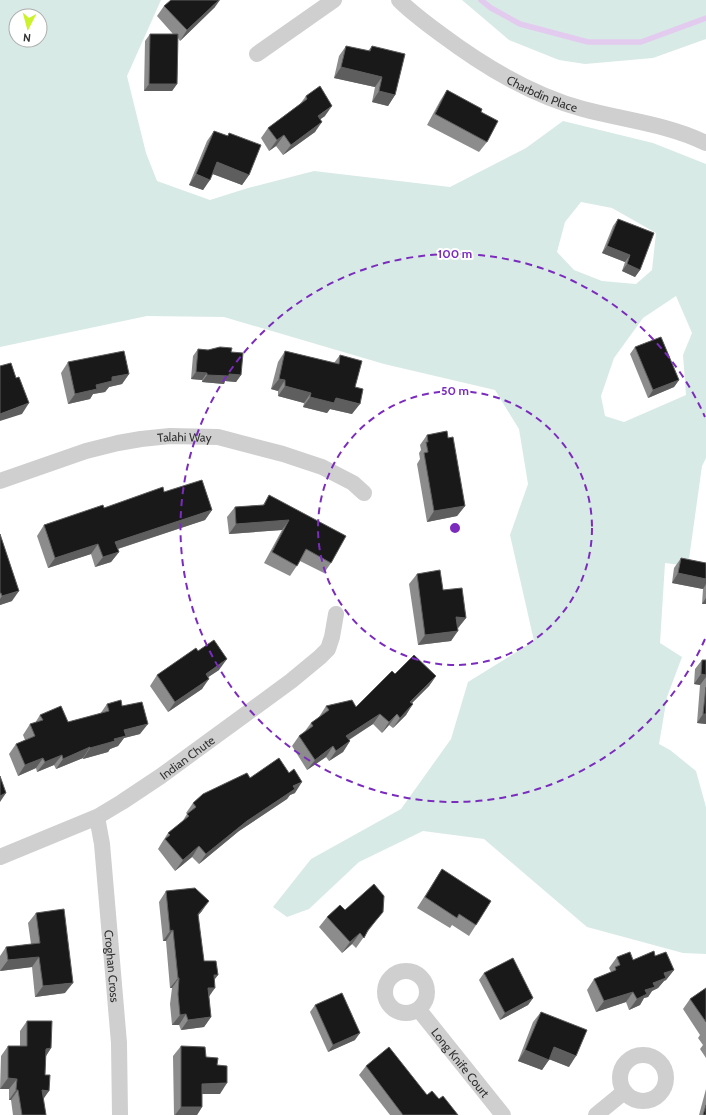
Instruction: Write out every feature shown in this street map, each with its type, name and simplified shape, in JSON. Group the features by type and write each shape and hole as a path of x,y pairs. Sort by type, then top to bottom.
{"street":[{"path":"257,54 334,0"},
{"name":"Charbdin Place","path":"399,0 426,23 467,54 536,93 584,109 680,132 706,143"},
{"name":"Talahi Way","path":"0,481 86,451 141,438 170,436 218,437 283,454 322,467 353,483 364,493"},
{"name":"Indian Chute","path":"0,857 97,817 167,771 291,681 320,657 328,649 332,637 336,614"},
{"name":"Croghan Cross","path":"97,817 102,852 119,1043 120,1115"},
{"name":"Long Knife Court","path":"419,1010 503,1115"},
{"path":"596,1115 624,1092"}],"shaded area":[{"path":"0,0 161,0 127,76 146,153 157,181 210,200 248,188 314,171 450,187 526,148 563,121 653,143 706,164 706,458 702,466 688,566 665,563 660,643 682,657 667,697 659,744 670,750 696,771 706,807 706,954 683,953 587,927 484,839 423,831 359,862 309,909 287,917 273,907 311,859 401,809 451,739 468,682 534,641 510,535 528,484 519,429 495,390 384,364 224,317 147,316 0,347","holes":["581,202 612,208 656,233 652,270 636,284 602,281 574,270 557,252 565,222","676,296 692,333 683,355 686,395 624,422 605,416 601,396 614,358 643,318"]},
{"path":"462,0 706,0 706,39 653,58 585,64 559,60 509,40"}],"building":[{"path":"171,0 219,0 187,30 164,6"},
{"path":"150,34 178,34 177,84 149,84"},
{"path":"346,46 370,51 372,46 405,54 395,95 379,91 382,77 341,67"},
{"path":"320,86 332,106 318,116 322,122 291,145 284,135 277,140 268,128 307,99 306,96"},
{"path":"447,90 482,109 481,112 498,121 487,142 435,114"},
{"path":"214,131 228,136 229,133 261,145 249,175 217,162 210,180 196,174"},
{"path":"618,219 654,233 640,270 627,264 630,255 607,246"},
{"path":"661,337 679,380 653,390 635,347"},
{"path":"220,347 232,348 231,352 243,353 241,375 207,375 207,373 196,372 198,349 208,350"},
{"path":"124,351 129,374 112,377 112,381 96,385 97,389 75,394 68,362"},
{"path":"285,351 339,364 340,355 362,361 355,387 363,389 360,404 336,398 334,403 310,397 311,393 285,386 285,380 279,379"},
{"path":"11,363 16,378 19,377 29,403 0,414 0,366"},
{"path":"447,431 448,438 453,437 465,506 434,511 424,453 428,452 426,442 428,442 427,435"},
{"path":"202,480 212,510 115,542 119,552 103,557 98,544 55,558 44,525 103,505 104,508 163,487 164,492"},
{"path":"269,495 346,536 331,563 306,549 297,566 272,552 289,520 236,524 235,507 264,505"},
{"path":"0,534 19,591 2,596 0,593"},
{"path":"681,558 706,563 706,579 678,573"},
{"path":"440,570 443,590 462,588 466,618 456,617 458,631 425,635 417,574"},
{"path":"214,640 227,659 206,674 209,679 175,702 157,675 196,648 198,651"},
{"path":"414,655 436,676 410,702 413,704 400,718 397,714 389,722 380,714 346,736 350,741 336,751 333,746 315,760 299,736 313,726 311,723 329,710 326,706 352,700 356,707 392,671 395,674"},
{"path":"702,660 706,660 706,675 701,674"},
{"path":"706,687 706,714 703,714"},
{"path":"121,700 122,706 142,702 148,724 124,730 126,736 114,739 115,741 90,747 63,759 62,755 45,762 43,758 25,765 16,744 35,736 30,724 43,720 40,715 61,706 68,722 109,711 107,704"},
{"path":"279,758 289,773 294,769 302,782 293,786 295,789 247,821 206,854 199,846 183,860 165,839 170,835 168,833 189,816 187,814 196,807 193,803 203,794 247,773 250,778"},
{"path":"0,776 6,793 0,796"},
{"path":"442,869 491,901 476,925 459,914 457,918 425,897"},
{"path":"374,884 384,896 383,912 368,930 364,938 360,933 350,942 327,917 340,905 345,910"},
{"path":"195,888 209,901 198,914 204,961 216,961 218,975 214,975 215,988 208,988 211,1017 188,1020 186,1014 180,1015 178,994 179,978 173,930 170,931 166,891"},
{"path":"64,909 73,983 43,986 39,957 8,960 6,947 40,943 36,913"},
{"path":"654,951 655,956 666,952 674,970 664,973 666,978 653,983 655,987 645,990 647,994 637,999 633,992 604,1001 594,979 616,970 615,967 620,965 617,957 630,952 633,960"},
{"path":"513,958 533,998 505,1013 484,973"},
{"path":"706,988 706,1022 690,999"},
{"path":"342,993 360,1033 333,1045 315,1005"},
{"path":"541,1012 587,1030 576,1056 554,1047 549,1060 525,1050"},
{"path":"27,1021 52,1021 51,1048 46,1049 45,1075 50,1075 49,1091 42,1090 46,1115 22,1115 18,1090 16,1090 17,1079 8,1078 8,1046 27,1046"},
{"path":"181,1046 205,1047 206,1057 218,1058 217,1065 227,1066 227,1083 202,1084 202,1107 181,1107"},
{"path":"389,1047 427,1095 432,1091 439,1099 443,1096 458,1115 403,1115 366,1066"},
{"path":"706,1105 706,1115 703,1115"}],"waterway":[{"path":"481,0 491,8 520,24 588,42 641,42 706,18"}]}
